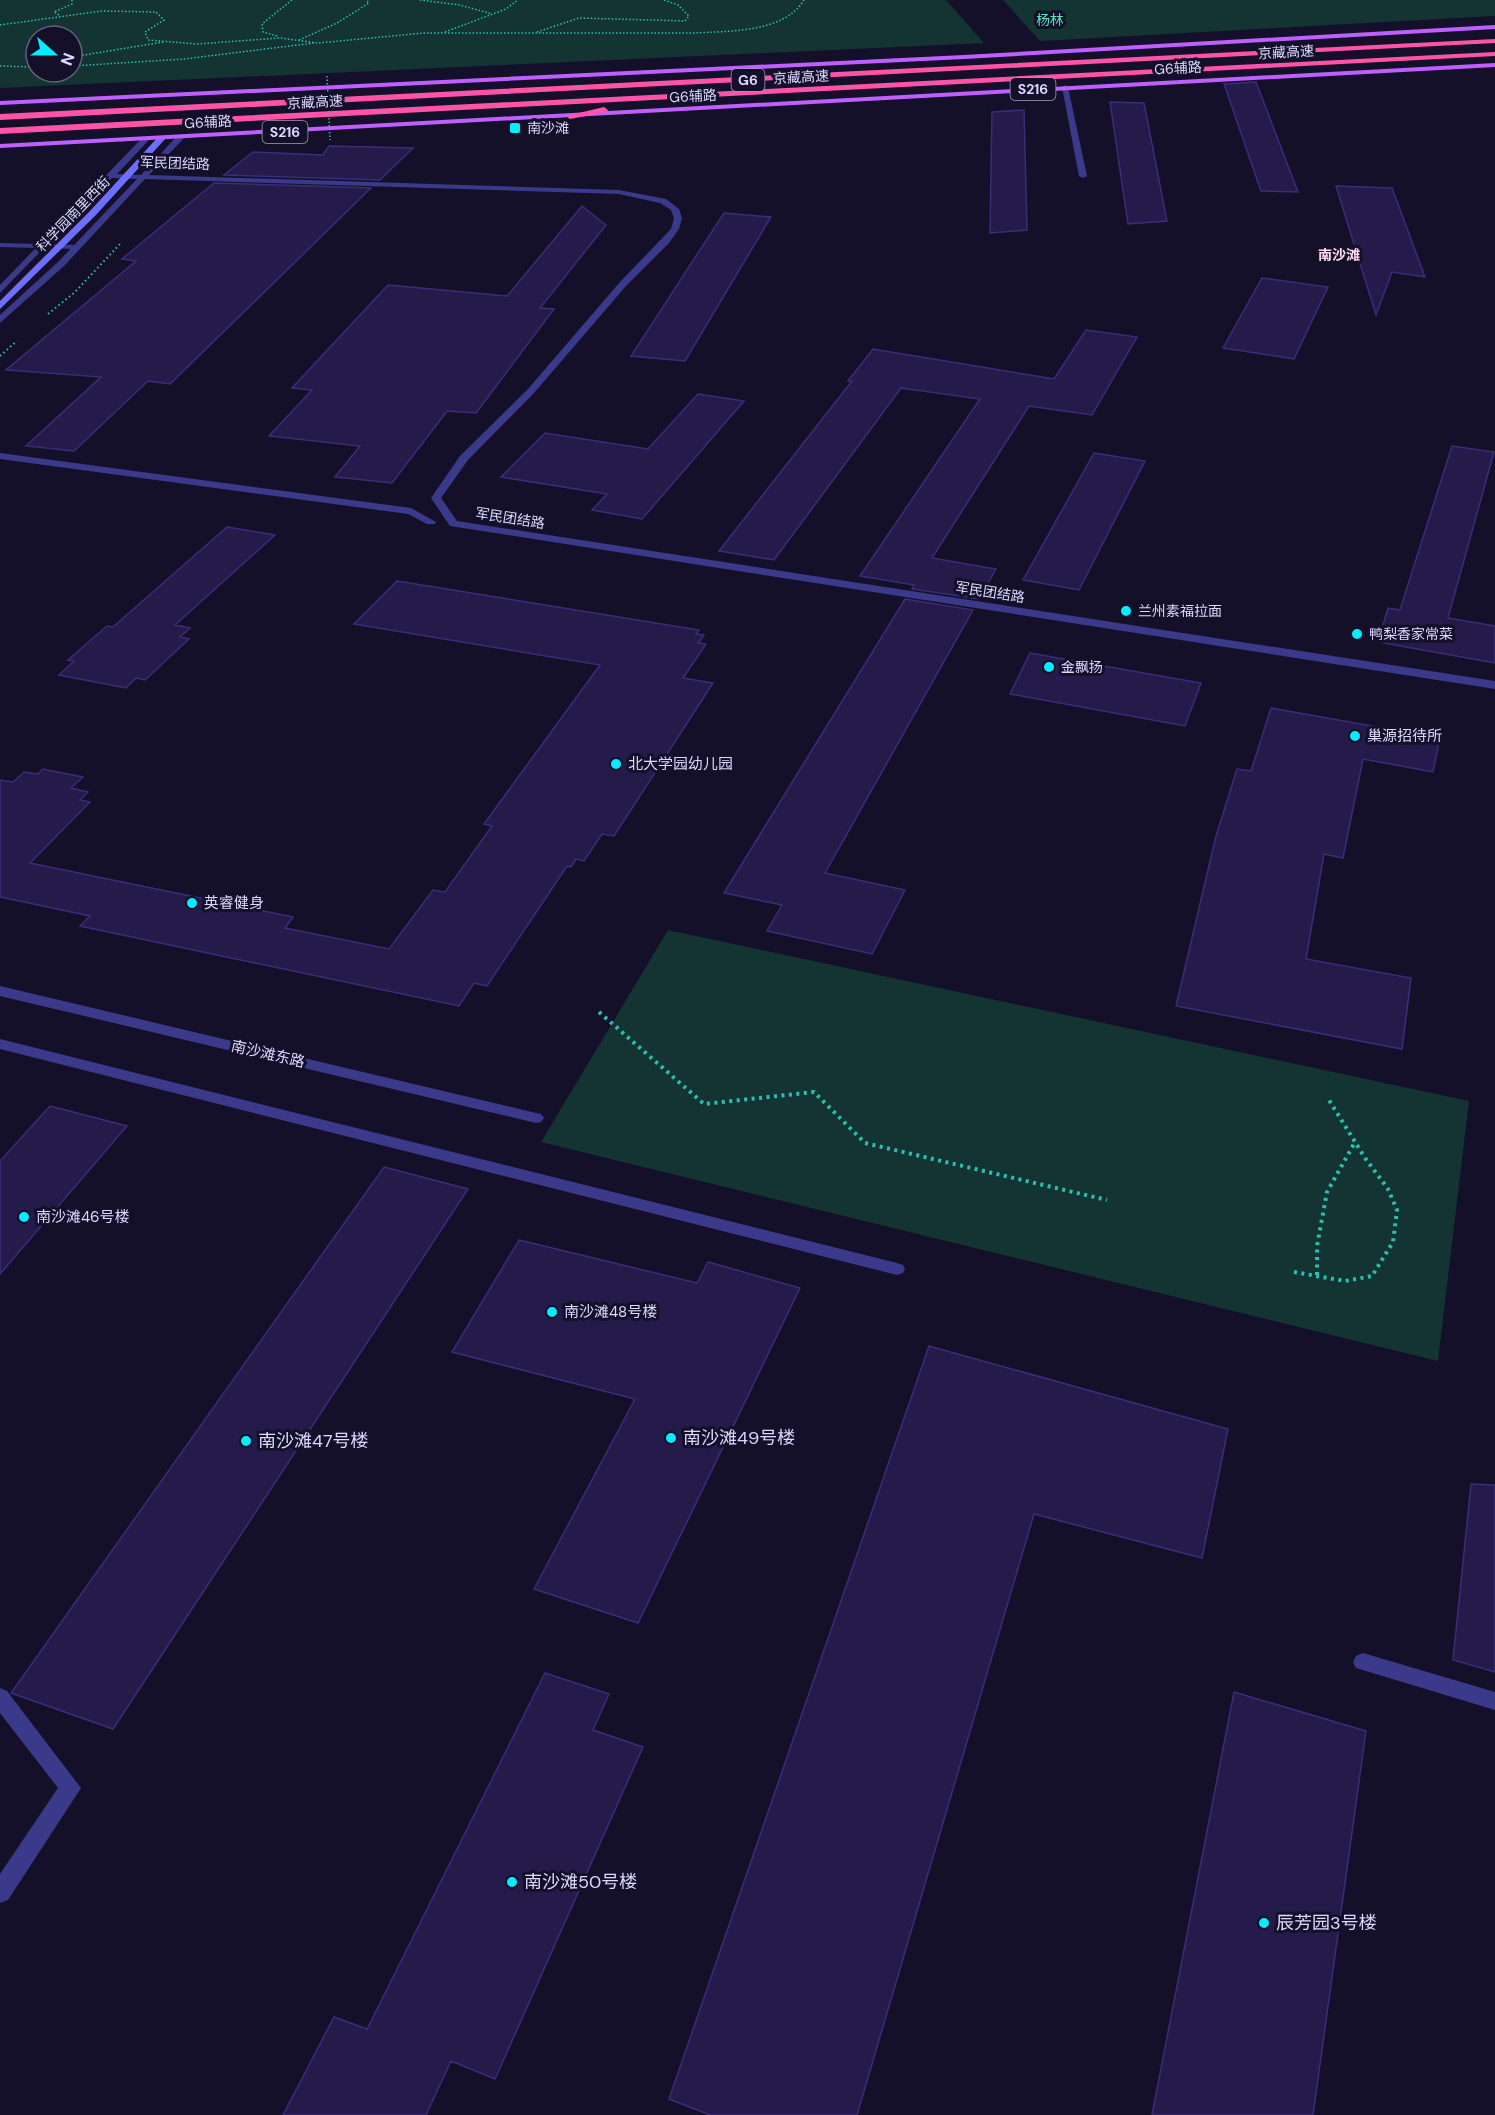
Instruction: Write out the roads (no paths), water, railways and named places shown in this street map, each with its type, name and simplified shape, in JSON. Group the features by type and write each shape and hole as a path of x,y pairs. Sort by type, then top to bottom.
{"highway":[{"name":"京藏高速","path":"0,117 1495,41"},
{"name":"京藏高速","path":"0,131 1495,54"},
{"path":"778,78 964,57"},
{"path":"791,91 1082,86"},
{"path":"570,116 703,96"}],"main road":[{"name":"G6辅路","path":"0,103 964,57 1495,27"},
{"name":"G6辅路","path":"0,146 1495,65"}],"street":[{"path":"1065,87 1083,176"},
{"path":"0,320 77,247 180,137"},
{"name":"科学园南里西街","path":"0,306 127,177 162,138"},
{"path":"0,290 147,139"},
{"name":"军民团结路","path":"112,176 619,192 654,198 675,209 678,218 675,229 666,241 623,284 531,391 464,458 436,498 454,524 1495,685"},
{"path":"0,245 77,247"},
{"path":"0,456 411,511 431,522"},
{"name":"南沙滩东路","path":"0,991 536,1118"},
{"path":"0,1044 897,1269"},
{"path":"1363,1662 1495,1701"},
{"path":"0,1697 70,1788 0,1893"}],"place":[{"name":"南沙滩","path":"515,128"},
{"name":"兰州素福拉面","path":"1126,611"},
{"name":"鸭梨香家常菜","path":"1357,634"},
{"name":"金飘扬","path":"1049,667"},
{"name":"巢源招待所","path":"1355,736"},
{"name":"北大学园幼儿园","path":"616,764"},
{"name":"英睿健身","path":"192,903"},
{"name":"南沙滩46号楼","path":"24,1217"},
{"name":"南沙滩48号楼","path":"552,1312"},
{"name":"南沙滩49号楼","path":"671,1438"},
{"name":"南沙滩47号楼","path":"246,1441"},
{"name":"南沙滩50号楼","path":"512,1882"},
{"name":"辰芳园3号楼","path":"1264,1923"}],"district":[{"name":"南沙滩","path":"1339,255"}],"park label":[{"name":"杨林","path":"1050,20"}]}
